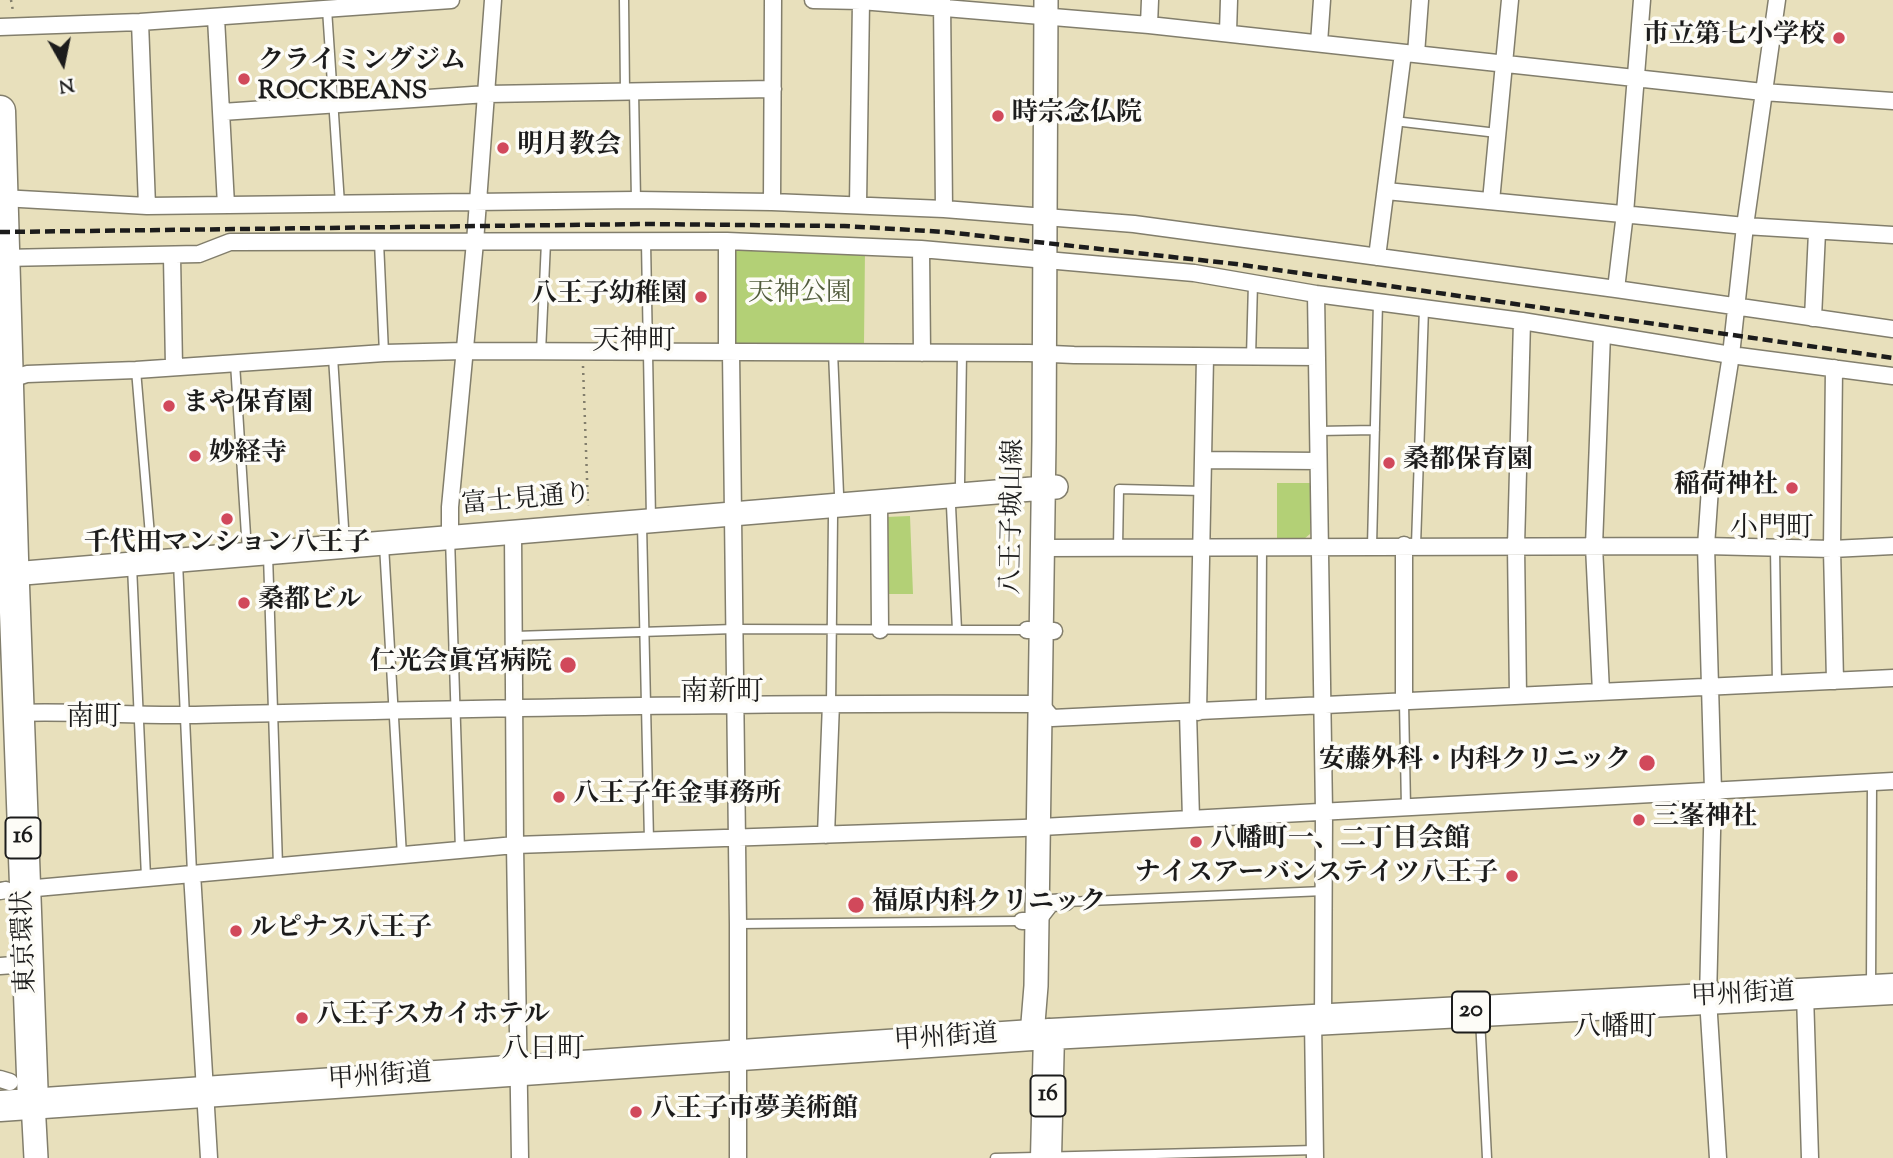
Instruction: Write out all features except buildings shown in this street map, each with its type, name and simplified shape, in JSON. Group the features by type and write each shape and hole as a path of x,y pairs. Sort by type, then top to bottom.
{"highway":[{"name":"東京環状","path":"0,111 7,574 28,713 11,890 14,965 33,1102"},
{"name":"甲州街道","path":"3,1089 33,1102 1041,1034 1882,990"},
{"name":"16","path":"1037,1157 1041,1034"}],"street":[{"path":"0,27 216,18 319,6 451,0"},
{"path":"450,537 450,507 475,242 493,0"},
{"path":"772,202 773,0"},
{"path":"813,0 1053,8 1149,25 1763,92 1893,102"},
{"path":"1149,25 1150,0"},
{"path":"1228,32 1229,0"},
{"path":"1319,43 1322,0"},
{"path":"1377,257 1394,121 1420,0"},
{"path":"1491,201 1510,0"},
{"path":"1616,289 1625,213 1642,0"},
{"path":"1718,1158 1708,999 1713,791 1706,545 1710,488 1731,355 1745,226 1777,0"},
{"path":"858,205 861,1"},
{"path":"942,4 944,209"},
{"name":"八王子城山線","path":"1041,1034 1046,711 1041,630 1049,548 1053,8"},
{"path":"216,18 226,205"},
{"path":"140,22 147,206"},
{"path":"222,112 487,94 773,89"},
{"path":"1386,191 1745,226 1893,236"},
{"path":"2,198 147,206 636,200 944,209 1134,224 1893,329"},
{"path":"1814,318 1817,232"},
{"path":"4,258 172,256 199,254 230,242 727,242 922,249 1194,273 1731,355 1893,376"},
{"path":"727,242 737,836 738,1158"},
{"path":"922,249 922,353"},
{"path":"172,256 174,367"},
{"path":"1315,1154 1324,891 1316,293"},
{"path":"1518,696 1516,545 1522,321"},
{"path":"1601,692 1594,546 1602,334"},
{"path":"4,382 27,374 136,370 384,353 464,351 1317,357"},
{"path":"1191,819 1204,460 1205,357"},
{"path":"1834,368 1832,549 1835,681"},
{"path":"1204,460 1318,461"},
{"name":"富士見通り","path":"7,574 1050,488"},
{"path":"879,502 880,630"},
{"path":"513,532 520,1158"},
{"path":"1404,702 1410,545"},
{"path":"1049,548 1706,545 1832,549 1893,546"},
{"path":"28,713 183,715 515,706 831,703 1046,711 1193,712 1893,678"},
{"path":"826,835 831,703"},
{"path":"11,890 515,845 1044,827 1893,781"},
{"path":"191,873 209,1158"},
{"path":"1805,994 1810,1158"},
{"path":"33,1102 36,1158"}],"lane":[{"path":"624,0 636,200"},
{"path":"319,6 332,103 340,204"},
{"path":"1394,121 1497,132"},
{"path":"379,242 384,353"},
{"path":"541,352 546,242"},
{"path":"646,242 644,632 649,841"},
{"path":"1251,357 1253,283"},
{"path":"1373,546 1378,302"},
{"path":"1410,545 1424,308"},
{"path":"831,703 836,505 833,352"},
{"path":"957,630 956,495 962,353"},
{"path":"333,356 345,546"},
{"path":"235,363 258,553 272,713 278,866"},
{"path":"136,370 142,563 140,715 146,877"},
{"path":"1318,431 1375,430"},
{"path":"1118,548 1119,489 1203,491"},
{"path":"450,537 460,850"},
{"path":"384,542 402,856"},
{"path":"1261,709 1262,547"},
{"path":"1775,548 1777,684"},
{"path":"178,560 191,873"},
{"path":"515,636 734,629 1041,630"},
{"path":"1404,702 1406,807"},
{"path":"1872,782 1882,990"},
{"path":"738,924 1044,912 1324,891"},
{"path":"1479,1011 1487,1158"},
{"path":"995,1158 1315,1154"}],"path":[{"path":"12,0 13,10"},
{"path":"582,352 589,525"}],"green space":[{"name":"天神公園","path":"738,246 865,251 864,343 736,343 732,338 733,251"},
{"path":"1277,483 1310,483 1310,534 1304,539 1277,539"},
{"path":"910,516 913,594 888,594 886,517"}],"railway":[{"path":"0,232 646,224 844,226 946,232 1236,264 1893,358"}],"place":[{"name":"市立第七小学校","path":"1839,38"},
{"name":"クライミングジム ROCKBEANS","path":"244,79"},
{"name":"時宗念仏院","path":"998,116"},
{"name":"明月教会","path":"503,148"},
{"name":"八王子幼稚園","path":"701,297"},
{"name":"まや保育園","path":"169,406"},
{"name":"妙経寺","path":"195,456"},
{"name":"桑都保育園","path":"1389,463"},
{"name":"稲荷神社","path":"1792,488"},
{"name":"千代田マンション八王子","path":"227,519"},
{"name":"桑都ビル","path":"244,603"},
{"name":"仁光会眞宮病院","path":"568,665"},
{"name":"安藤外科・内科クリニック","path":"1647,763"},
{"name":"八王子年金事務所","path":"559,797"},
{"name":"三峯神社","path":"1639,820"},
{"name":"八幡町一、二丁目会館","path":"1196,842"},
{"name":"ナイスアーバンステイツ八王子","path":"1512,876"},
{"name":"福原内科クリニック","path":"856,905"},
{"name":"ルピナス八王子","path":"236,931"},
{"name":"八王子スカイホテル","path":"302,1018"},
{"name":"八王子市夢美術館","path":"636,1112"}],"district":[{"name":"天神町","path":"634,344"},
{"name":"小門町","path":"1772,531"},
{"name":"南新町","path":"722,695"},
{"name":"南町","path":"94,720"},
{"name":"八幡町","path":"1615,1030"},
{"name":"八日町","path":"543,1052"}]}
